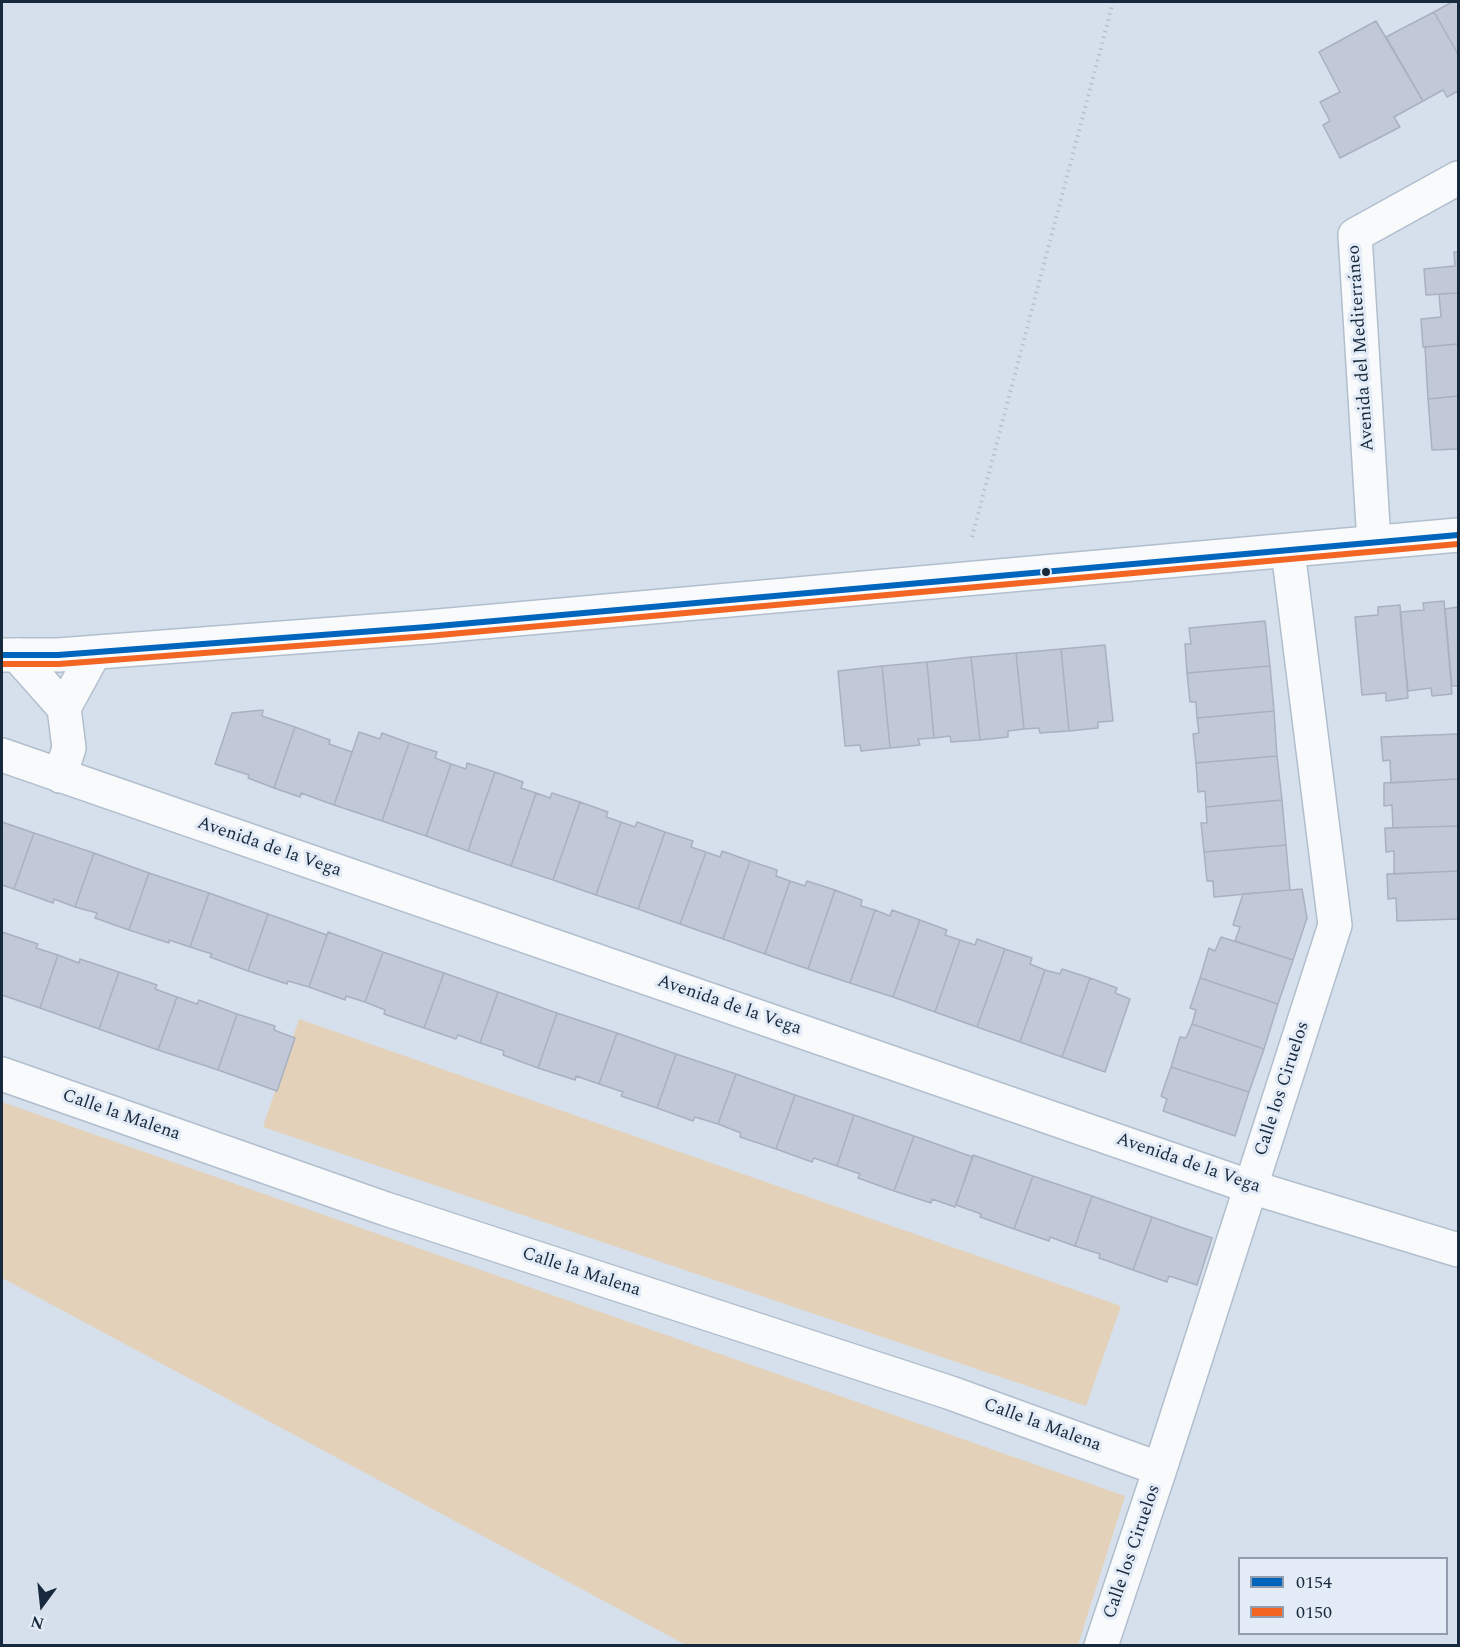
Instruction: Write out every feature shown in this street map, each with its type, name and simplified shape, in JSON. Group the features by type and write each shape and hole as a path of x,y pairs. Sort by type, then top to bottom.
{"street":[{"name":"Avenida del Mediterráneo","path":"1374,542 1355,235 1458,178"},
{"path":"9,655 94,653 427,627 1458,535"},
{"name":"Calle los Ciruelos","path":"1101,1646 1161,1469 1335,925 1288,551"},
{"path":"63,708 94,653"},
{"path":"9,655 63,708 69,748 60,776"},
{"name":"Avenida de la Vega","path":"2,755 1251,1186 1458,1250"},
{"name":"Calle la Malena","path":"2,1074 386,1209 951,1393 1161,1469"}],"path":[{"path":"974,579 970,543 1113,2"}],"shaded area":[{"path":"299,1019 1121,1306 1086,1406 263,1127"},
{"path":"2,1102 1125,1496 1078,1645 686,1645 2,1278"}],"building":[{"path":"1452,2 1458,2 1458,54 1434,12"},
{"path":"1434,12 1458,54 1458,91 1447,97 1443,90 1423,101 1386,37"},
{"path":"1376,21 1423,101 1394,117 1400,127 1340,158 1323,125 1330,121 1320,102 1340,92 1319,52"},
{"path":"1454,252 1458,252 1458,293 1426,295 1424,269 1455,266"},
{"path":"1458,293 1458,344 1423,347 1421,319 1441,317 1439,294"},
{"path":"1458,344 1458,396 1428,399 1425,347"},
{"path":"1458,396 1458,449 1432,450 1428,399"},
{"path":"1444,601 1452,694 1432,696 1431,688 1408,691 1400,612 1424,610 1423,603"},
{"path":"1400,605 1408,698 1386,701 1386,693 1362,695 1355,617 1378,615 1378,607"},
{"path":"1458,607 1458,686 1452,686 1445,609"},
{"path":"1265,621 1270,666 1187,673 1185,644 1191,644 1189,628"},
{"path":"1105,645 1113,721 1098,722 1098,728 1069,731 1061,649"},
{"path":"1061,649 1069,731 1040,733 1039,728 1024,729 1016,653"},
{"path":"1016,653 1024,729 1008,731 1008,737 980,740 971,657"},
{"path":"971,657 980,740 951,742 950,736 934,738 927,662"},
{"path":"927,662 934,738 918,739 920,745 890,748 882,666"},
{"path":"882,666 890,748 861,751 860,745 845,746 838,671"},
{"path":"1270,666 1274,711 1197,718 1196,702 1190,702 1187,673"},
{"path":"263,710 262,716 295,727 274,788 248,778 249,775 215,764 232,713"},
{"path":"1274,711 1277,756 1196,763 1193,734 1199,733 1197,718"},
{"path":"295,727 330,740 329,744 352,752 334,805 301,793 300,797 274,788"},
{"path":"359,732 380,739 382,733 409,743 382,821 334,805"},
{"path":"1458,734 1458,779 1391,783 1390,760 1383,761 1381,737"},
{"path":"409,743 437,752 435,758 451,764 426,836 382,821"},
{"path":"1277,756 1282,800 1206,807 1205,791 1198,792 1196,763"},
{"path":"467,763 495,772 468,851 426,836 451,764 466,769"},
{"path":"495,772 523,782 521,788 536,793 511,866 468,851"},
{"path":"1458,779 1458,826 1393,828 1392,805 1384,806 1384,783"},
{"path":"536,793 550,798 552,793 580,802 553,880 511,866"},
{"path":"1282,800 1286,845 1204,852 1201,823 1207,823 1206,807"},
{"path":"580,802 608,812 606,817 621,822 596,895 553,880"},
{"path":"2,822 34,833 14,889 2,885"},
{"path":"621,822 635,827 637,822 665,832 638,909 596,895"},
{"path":"1458,826 1458,871 1394,874 1394,851 1386,852 1385,828"},
{"path":"665,832 693,841 691,847 706,852 680,924 638,909"},
{"path":"34,833 94,853 75,907 54,899 53,903 14,889"},
{"path":"1286,845 1290,890 1214,897 1213,881 1207,881 1204,852"},
{"path":"722,851 750,861 723,939 680,924 706,852 720,857"},
{"path":"94,853 149,873 129,930 95,918 97,913 75,907"},
{"path":"750,861 777,870 776,876 790,881 765,954 723,939"},
{"path":"1458,871 1458,919 1397,921 1396,898 1388,899 1387,874"},
{"path":"149,873 209,893 190,947 129,930"},
{"path":"790,881 805,886 807,881 835,890 808,969 765,954"},
{"path":"1302,889 1307,918 1293,960 1235,941 1240,927 1233,925 1243,894"},
{"path":"835,890 862,900 861,906 875,910 850,983 808,969"},
{"path":"209,893 268,914 248,971 210,957 212,954 190,947"},
{"path":"875,910 890,916 892,910 920,920 893,997 850,983"},
{"path":"268,914 327,935 309,987 288,981 287,984 248,971"},
{"path":"920,920 947,930 945,935 960,940 935,1012 893,997"},
{"path":"2,932 38,944 36,948 58,955 40,1008 2,995"},
{"path":"328,932 383,952 365,1002 346,996 345,1000 309,987"},
{"path":"1221,937 1293,960 1278,1004 1200,978 1209,948 1215,951"},
{"path":"977,939 1005,949 977,1027 935,1012 960,940 975,945"},
{"path":"1005,949 1032,958 1030,964 1045,970 1020,1042 977,1027"},
{"path":"383,952 444,973 424,1028 384,1014 385,1010 365,1002"},
{"path":"58,955 79,963 80,959 119,972 99,1029 40,1008"},
{"path":"1062,969 1090,978 1062,1057 1020,1042 1045,970 1060,974"},
{"path":"119,972 157,985 155,989 177,997 158,1050 99,1029"},
{"path":"444,973 498,992 480,1043 458,1035 456,1039 424,1028"},
{"path":"1090,978 1117,988 1115,993 1130,999 1105,1072 1062,1057"},
{"path":"1200,978 1278,1004 1264,1049 1192,1024 1196,1010 1190,1008"},
{"path":"498,992 557,1013 538,1068 503,1055 504,1051 480,1043"},
{"path":"177,997 197,1004 199,1000 237,1014 218,1070 158,1050"},
{"path":"557,1013 617,1033 599,1084 576,1076 575,1080 538,1068"},
{"path":"237,1014 275,1026 274,1030 295,1038 277,1091 218,1070"},
{"path":"1192,1024 1264,1049 1249,1092 1171,1067 1180,1037 1186,1038"},
{"path":"617,1033 676,1054 657,1108 621,1096 623,1092 599,1084"},
{"path":"676,1054 736,1074 718,1124 695,1117 693,1121 657,1108"},
{"path":"1171,1067 1249,1092 1235,1136 1163,1111 1167,1099 1161,1096"},
{"path":"736,1074 795,1095 776,1149 740,1137 741,1133 718,1124"},
{"path":"795,1095 854,1115 837,1166 814,1158 812,1162 776,1149"},
{"path":"854,1115 914,1136 894,1191 858,1178 860,1174 837,1166"},
{"path":"914,1136 973,1157 955,1207 932,1199 931,1203 894,1191"},
{"path":"973,1155 1033,1176 1014,1229 980,1217 981,1214 956,1205"},
{"path":"1033,1176 1092,1196 1075,1246 1050,1237 1049,1241 1014,1229"},
{"path":"1092,1196 1152,1217 1133,1270 1099,1258 1100,1254 1075,1246"},
{"path":"1152,1217 1212,1238 1197,1285 1169,1276 1167,1282 1133,1270"}],"transit line":[{"name":"0154","path":"2,655 58,655 427,627 1458,535"},
{"name":"0150","path":"2,664 59,664 428,636 1458,544"}]}
